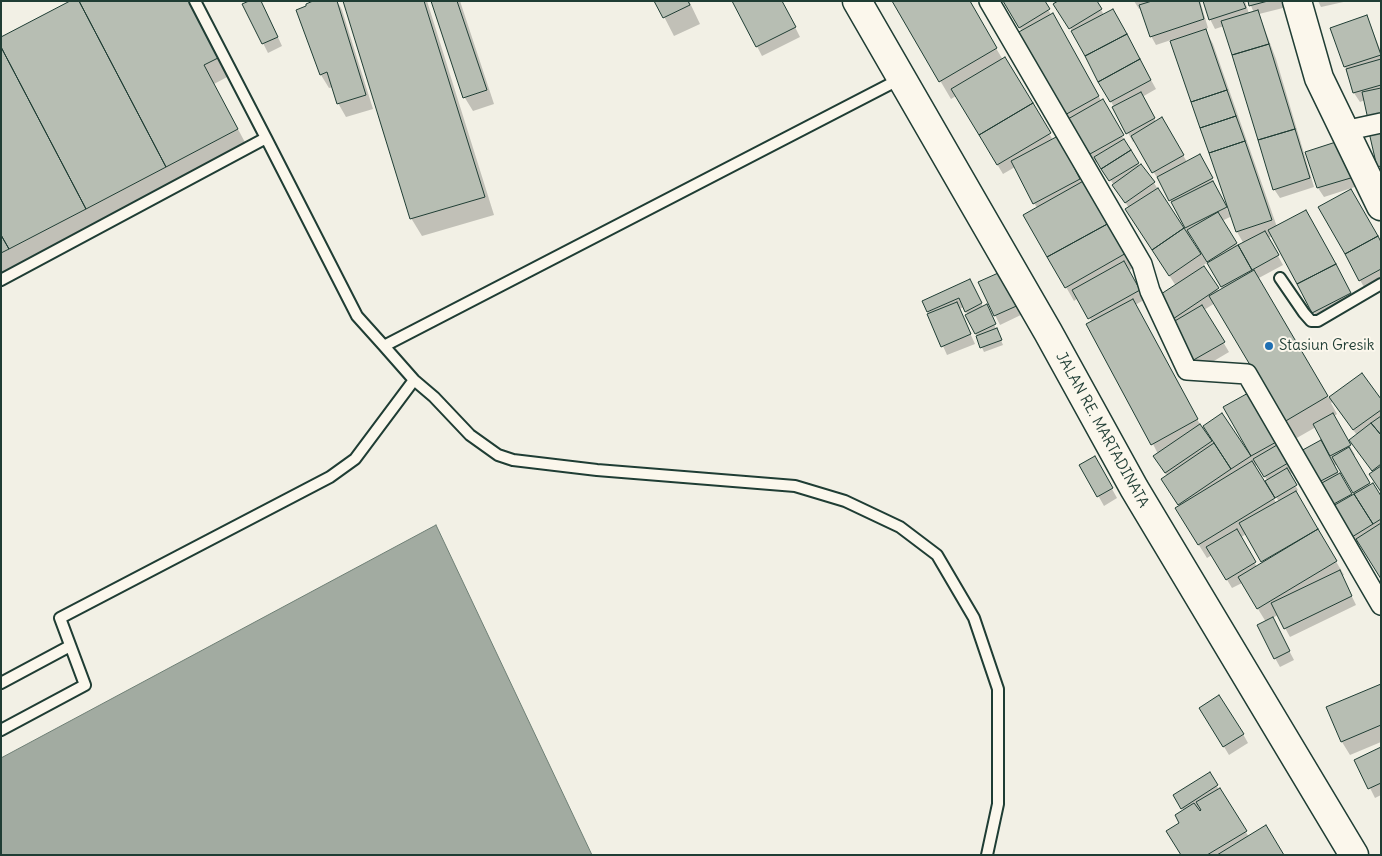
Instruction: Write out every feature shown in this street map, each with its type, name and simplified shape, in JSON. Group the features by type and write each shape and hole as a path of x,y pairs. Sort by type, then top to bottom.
{"main road":[{"name":"JALAN RE. MARTADINATA","path":"856,1 1048,332 1134,488 1354,855"},
{"path":"1297,1 1319,78 1381,206"}],"street":[{"path":"989,1 1142,264 1150,292 1187,370 1247,374 1381,605"},
{"path":"1344,132 1381,124"}],"lane":[{"path":"195,1 356,316 414,380 434,397 470,435 498,455 513,460 597,470 795,486 845,501 876,516 900,528 937,555 974,618 998,689 998,804 987,855"},
{"path":"384,346 902,78"},
{"path":"1,280 266,138"},
{"path":"1280,278 1311,321 1318,321 1381,284"},
{"path":"1,730 86,686 60,618 330,477 355,459 414,380"},
{"path":"1,683 70,646"}],"shaded area":[{"path":"436,525 592,855 1,855 1,758"}],"building":[{"path":"70,1 79,1 166,167 86,209 1,47 1,37"},
{"path":"79,1 189,1 220,57 204,65 238,129 166,167"},
{"path":"249,1 261,1 278,37 262,44 242,4"},
{"path":"313,1 337,1 366,95 337,104 327,72 320,75 296,10"},
{"path":"343,1 424,1 485,197 410,219"},
{"path":"431,1 457,1 487,90 463,98"},
{"path":"654,1 688,1 690,5 663,18"},
{"path":"732,1 782,1 796,27 756,47"},
{"path":"892,1 970,1 997,48 939,82"},
{"path":"1003,1 1045,1 1050,9 1019,28"},
{"path":"1058,1 1097,1 1102,9 1069,29 1053,4"},
{"path":"1152,1 1199,1 1204,19 1150,37 1139,5"},
{"path":"1203,1 1243,1 1246,8 1209,20"},
{"path":"1248,1 1268,1 1249,6"},
{"path":"1113,9 1127,34 1085,56 1071,31"},
{"path":"1258,10 1269,44 1232,55 1221,21"},
{"path":"1053,13 1099,96 1063,116 1017,33"},
{"path":"1367,15 1381,55 1344,67 1330,28"},
{"path":"1206,29 1227,90 1191,102 1170,41"},
{"path":"1127,34 1140,59 1098,82 1085,56"},
{"path":"1269,44 1295,129 1258,140 1232,55"},
{"path":"1,47 86,209 9,249 1,235"},
{"path":"1005,57 1033,103 979,135 951,89"},
{"path":"1140,59 1151,80 1110,102 1098,82"},
{"path":"1381,59 1381,85 1353,93 1346,69"},
{"path":"1381,88 1381,121 1369,124 1362,92"},
{"path":"1227,90 1236,116 1200,128 1191,102"},
{"path":"1141,92 1155,118 1126,134 1112,107"},
{"path":"1103,99 1124,135 1090,154 1068,119"},
{"path":"1033,103 1051,133 997,165 979,135"},
{"path":"1236,116 1245,141 1209,153 1200,128"},
{"path":"1162,117 1184,155 1152,173 1131,136"},
{"path":"1381,125 1381,166 1377,167 1368,128"},
{"path":"1295,129 1310,178 1273,190 1258,140"},
{"path":"1058,136 1080,179 1033,204 1011,161"},
{"path":"1124,139 1131,150 1101,169 1094,157"},
{"path":"1342,140 1354,177 1317,188 1305,152"},
{"path":"1245,141 1272,220 1236,232 1209,153"},
{"path":"1131,150 1139,163 1109,181 1101,169"},
{"path":"1200,154 1213,178 1169,201 1157,177"},
{"path":"1141,164 1155,182 1125,203 1112,185"},
{"path":"1087,179 1111,222 1047,257 1023,215"},
{"path":"1213,181 1227,207 1185,228 1171,202"},
{"path":"1158,188 1184,228 1152,250 1125,209"},
{"path":"1351,189 1378,236 1345,254 1318,207"},
{"path":"1306,210 1336,264 1297,284 1268,230"},
{"path":"1218,212 1237,243 1207,262 1187,230"},
{"path":"1111,222 1128,252 1065,288 1047,257"},
{"path":"1184,228 1201,254 1169,276 1152,250"},
{"path":"1265,231 1279,255 1252,270 1238,245"},
{"path":"1,235 9,249 1,253"},
{"path":"1378,236 1381,242 1381,269 1359,281 1345,254"},
{"path":"1238,245 1252,270 1221,287 1207,263"},
{"path":"1124,261 1140,290 1088,319 1072,290"},
{"path":"1336,264 1351,293 1312,313 1297,284"},
{"path":"1204,266 1219,288 1173,319 1158,296"},
{"path":"1005,270 1021,304 994,316 978,282"},
{"name":"Stasiun Gresik","path":"1254,270 1328,396 1284,422 1209,296"},
{"path":"970,279 982,303 965,312 959,298 927,312 922,301"},
{"path":"1133,299 1198,419 1151,445 1086,324"},
{"path":"957,302 971,334 941,347 927,314"},
{"path":"987,304 996,324 975,334 965,315"},
{"path":"1202,305 1225,342 1190,362 1168,325"},
{"path":"997,328 1002,340 980,348 976,336"},
{"path":"1362,373 1381,399 1381,410 1353,430 1329,397"},
{"path":"1250,392 1278,441 1251,456 1223,407"},
{"path":"1222,413 1251,456 1231,469 1203,426"},
{"path":"1333,413 1351,445 1330,456 1313,424"},
{"path":"1381,416 1381,435 1371,423"},
{"path":"1371,423 1381,435 1381,464 1372,471 1349,440"},
{"path":"1200,424 1212,441 1165,473 1153,456"},
{"path":"1321,440 1338,472 1317,483 1299,452"},
{"path":"1214,443 1231,469 1178,505 1161,479"},
{"path":"1277,445 1288,463 1264,477 1253,459"},
{"path":"1349,447 1370,483 1353,493 1332,457"},
{"path":"1095,456 1113,488 1097,497 1079,465"},
{"path":"1252,461 1275,498 1198,545 1175,508"},
{"path":"1381,466 1381,492 1369,474"},
{"path":"1287,468 1297,485 1275,498 1265,481"},
{"path":"1340,473 1352,494 1332,505 1320,484"},
{"path":"1373,483 1381,496 1381,519 1373,524 1354,494"},
{"path":"1296,491 1318,529 1261,562 1239,523"},
{"path":"1354,494 1373,524 1352,537 1333,506"},
{"path":"1381,523 1381,579 1356,539"},
{"path":"1237,529 1256,562 1226,580 1206,547"},
{"path":"1318,529 1337,561 1257,609 1238,577"},
{"path":"1340,570 1352,596 1284,629 1271,603"},
{"path":"1273,617 1290,651 1274,659 1257,625"},
{"path":"1381,684 1381,725 1341,742 1326,707"},
{"path":"1219,695 1244,734 1223,747 1199,708"},
{"path":"1381,747 1381,783 1368,789 1354,760"},
{"path":"1210,772 1218,785 1181,809 1173,795"},
{"path":"1220,788 1247,831 1207,855 1181,855 1166,831 1179,823 1175,815 1194,803 1200,811 1196,802"},
{"path":"1266,825 1284,855 1217,855"}],"place":[{"name":"Stasiun Gresik","path":"1269,346"}]}
